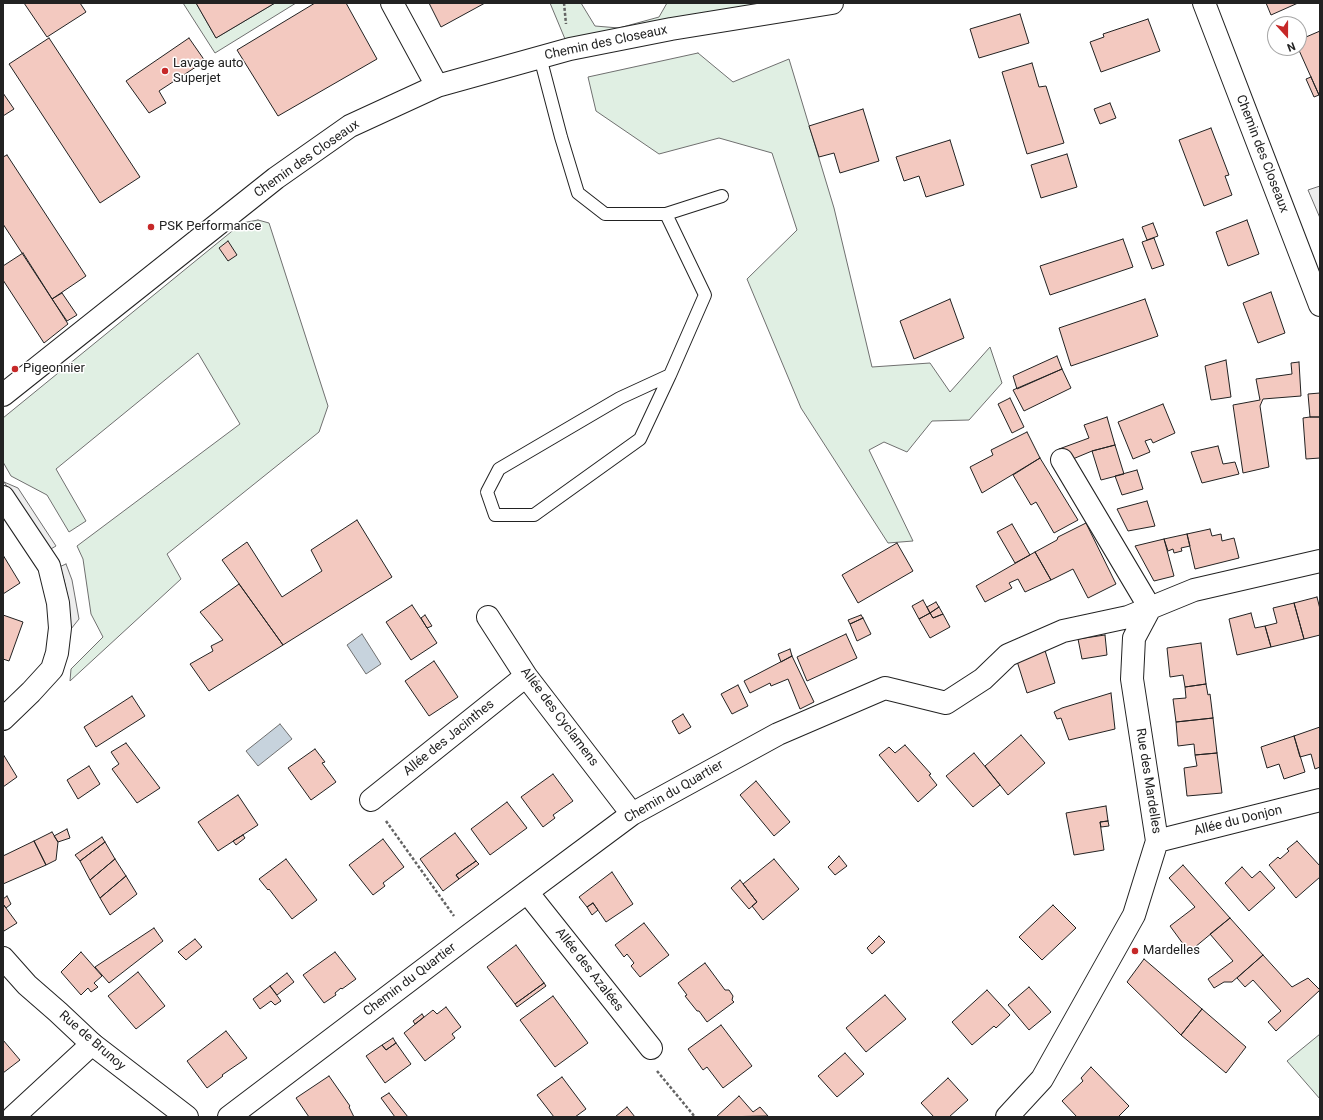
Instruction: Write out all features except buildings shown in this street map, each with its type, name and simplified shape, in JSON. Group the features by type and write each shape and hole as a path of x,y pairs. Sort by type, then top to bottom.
{"street":[{"path":"392,3 437,86"},
{"name":"Chemin des Closeaux","path":"3,395 288,170 350,126 437,86 570,48 671,28 832,3"},
{"name":"Chemin des Closeaux","path":"1204,3 1320,305"},
{"path":"1062,460 1150,608 1194,590 1320,561"},
{"path":"3,497 49,566 58,603 60,628 52,668 31,692 3,719"},
{"name":"Chemin du Quartier","path":"229,1117 632,814 778,734 885,688 946,703 983,679 1008,655 1063,631 1128,617 1150,608"},
{"name":"Rue des Mardelles","path":"1007,1117 1042,1079 1134,915 1157,841 1132,679 1134,638 1150,608"},
{"name":"Allée des Cyclamens","path":"488,617 526,676 632,814"},
{"name":"Allée des Jacinthes","path":"371,800 526,676"},
{"name":"Allée du Donjon","path":"1157,841 1320,800"},
{"name":"Allée des Azalées","path":"527,892 651,1048"},
{"name":"Rue de Brunoy","path":"3,958 27,985 92,1044 187,1117"},
{"path":"13,1117 92,1044"}],"lane":[{"path":"540,57 561,137 578,193 605,214 666,214 722,196"},
{"path":"666,214 705,295 670,375 640,439 534,515 495,515 487,492 499,469 620,398 670,375"}],"path":[{"path":"371,800 468,936"},
{"path":"651,1048 652,1066 695,1117"}],"green space":[{"path":"183,3 196,3 216,38 275,3 296,3 215,53"},
{"path":"550,3 581,3 595,26 619,28 659,17 667,3 784,3 598,36 565,39"},
{"path":"698,53 733,82 789,59 834,208 872,367 930,363 950,392 990,347 1002,383 969,420 932,421 907,452 884,442 869,450 913,541 888,543 801,408 747,279 797,230 772,153 719,138 659,154 596,111 588,77"},
{"path":"258,220 269,223 328,406 319,432 167,554 181,579 70,681 71,669 103,637 91,614 83,559 77,546 240,424 198,353 56,469 86,521 69,532 47,495 11,476 3,462 3,418 242,223"},
{"path":"1320,1034 1320,1099 1287,1061"}],"shaded area":[{"path":"1320,186 1320,218 1308,190"},
{"path":"4,482 18,488 56,546 49,550"},
{"path":"66,564 72,580 79,619 71,629 68,598 59,567"},
{"path":"362,634 381,664 366,674 347,645"},
{"path":"280,724 292,739 258,766 246,751"}],"place":[{"name":"Lavage auto Superjet","path":"165,71"},
{"name":"PSK Performance","path":"151,227"},
{"name":"Pigeonnier","path":"15,369"},
{"name":"Mardelles","path":"1135,951"}]}
